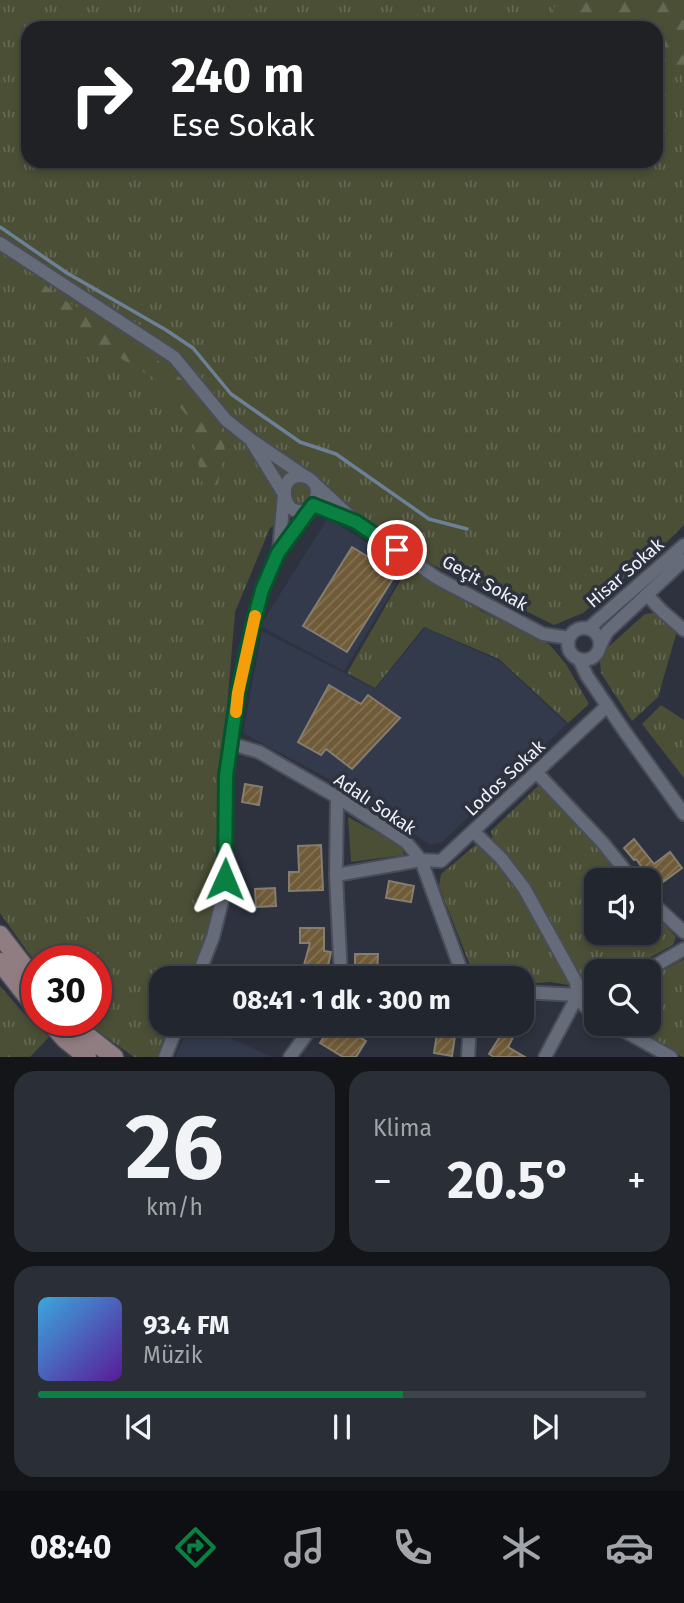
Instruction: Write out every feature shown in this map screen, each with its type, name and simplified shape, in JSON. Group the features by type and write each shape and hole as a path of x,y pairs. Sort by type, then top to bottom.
{"main road":[{"path":"0,935 21,962"},
{"path":"0,962 21,989"},
{"path":"62,1036 87,1057"},
{"path":"87,1036 114,1057"}],"street":[{"path":"0,243 174,357 226,420 311,481 356,522"},
{"path":"250,439 288,505 298,510 313,505 356,522"},
{"path":"202,966 213,937 224,893 226,776 238,693 262,590 278,553 313,505 318,492 311,481 302,476 287,483 278,553"},
{"name":"Geçit Sokak","path":"356,522 437,578 543,634 569,638"},
{"name":"Hisar Sokak","path":"589,628 684,545"},
{"name":"Hisar Sokak","path":"600,646 607,632 684,560"},
{"path":"647,595 684,630"},
{"path":"589,628 598,636 600,646 590,659 574,657 568,648 569,638 575,630 589,628"},
{"path":"579,659 607,706 684,814"},
{"name":"Lodos Sokak","path":"336,875 421,860 441,861 607,706"},
{"name":"Adalı Sokak","path":"232,744 259,752 337,797 406,842 421,860 460,966"},
{"path":"537,773 623,868"},
{"path":"337,797 336,875 340,966"},
{"path":"474,832 501,858 524,888 576,982 578,995 584,1006"},
{"path":"661,911 684,932"},
{"path":"661,962 684,949"},
{"path":"534,993 584,993"},
{"path":"545,1057 578,995"},
{"path":"165,1057 173,1036"},
{"path":"290,1057 305,1036"},
{"path":"468,1057 469,1036"},
{"path":"633,1036 671,1057"}],"shaded area":[{"path":"328,518 406,568 344,671 260,626"},
{"path":"425,628 500,661 567,724 442,842 430,845 338,784 243,733 262,631 375,689"},
{"path":"185,1036 226,1036 272,1057 175,1057"}],"green space":[{"path":"0,0 684,0 684,525 583,613 554,625 415,556 329,501 311,502 270,528 235,612 224,743 222,885 217,915 198,966 149,966 149,1036 167,1036 157,1057 134,1057 104,1036 112,1036 112,945 23,945 0,913"},
{"path":"560,0 684,0 684,71 663,57 663,21 545,20"},
{"path":"31,274 62,299 118,329 184,381 220,426 225,450 217,488 203,485 189,418 157,380 80,334 12,282"},
{"path":"408,567 481,611 549,644 566,664 589,704 568,723 499,659 424,627 375,688 347,673"},
{"path":"653,613 677,631 658,697 632,721 601,673 600,662 605,650 645,614"},
{"path":"661,705 684,720 684,778 642,724"},
{"path":"539,785 545,787 617,868 584,868 584,945 661,945 661,921 676,937 673,945 647,959 584,959 584,978 575,971 530,885 493,840 491,831"},
{"path":"348,817 402,846 404,855 351,862"},
{"path":"478,843 500,862 522,892 570,979 568,985 534,983 534,966 470,966 439,886 441,874"},
{"path":"684,959 684,1057 645,1036 661,1036 661,971"},
{"path":"0,986 21,1010 21,1036 49,1037 30,1057 0,1057"}],"building":[{"path":"352,547 396,574 347,652 303,626"},
{"path":"329,685 361,704 368,695 400,718 352,769 326,749 321,755 298,742"},
{"path":"245,784 262,787 259,805 242,802"},
{"path":"634,839 654,864 670,852 682,868 661,883 661,868 642,868 624,848"},
{"path":"321,845 323,890 289,891 289,872 299,872 298,846"},
{"path":"389,881 414,886 411,902 386,898"},
{"path":"275,888 276,906 256,907 255,889"},
{"path":"300,928 324,928 324,951 331,952 328,966 304,965 310,943 300,943"},
{"path":"355,954 378,954 377,966 355,966"},
{"path":"324,1036 357,1036 366,1041 356,1057 343,1057 320,1043"},
{"path":"437,1036 455,1036 452,1056 434,1053"},
{"path":"500,1036 514,1036 508,1047 525,1057 494,1057 489,1054"}],"waterway":[{"path":"0,227 67,273 193,348 231,394 300,442 336,454 429,519 467,529"}],"slow traffic":[{"path":"236,712 255,616"}],"route":[{"path":"225,879 226,776 238,693 262,590 278,553 313,505 356,522 397,550"}]}
